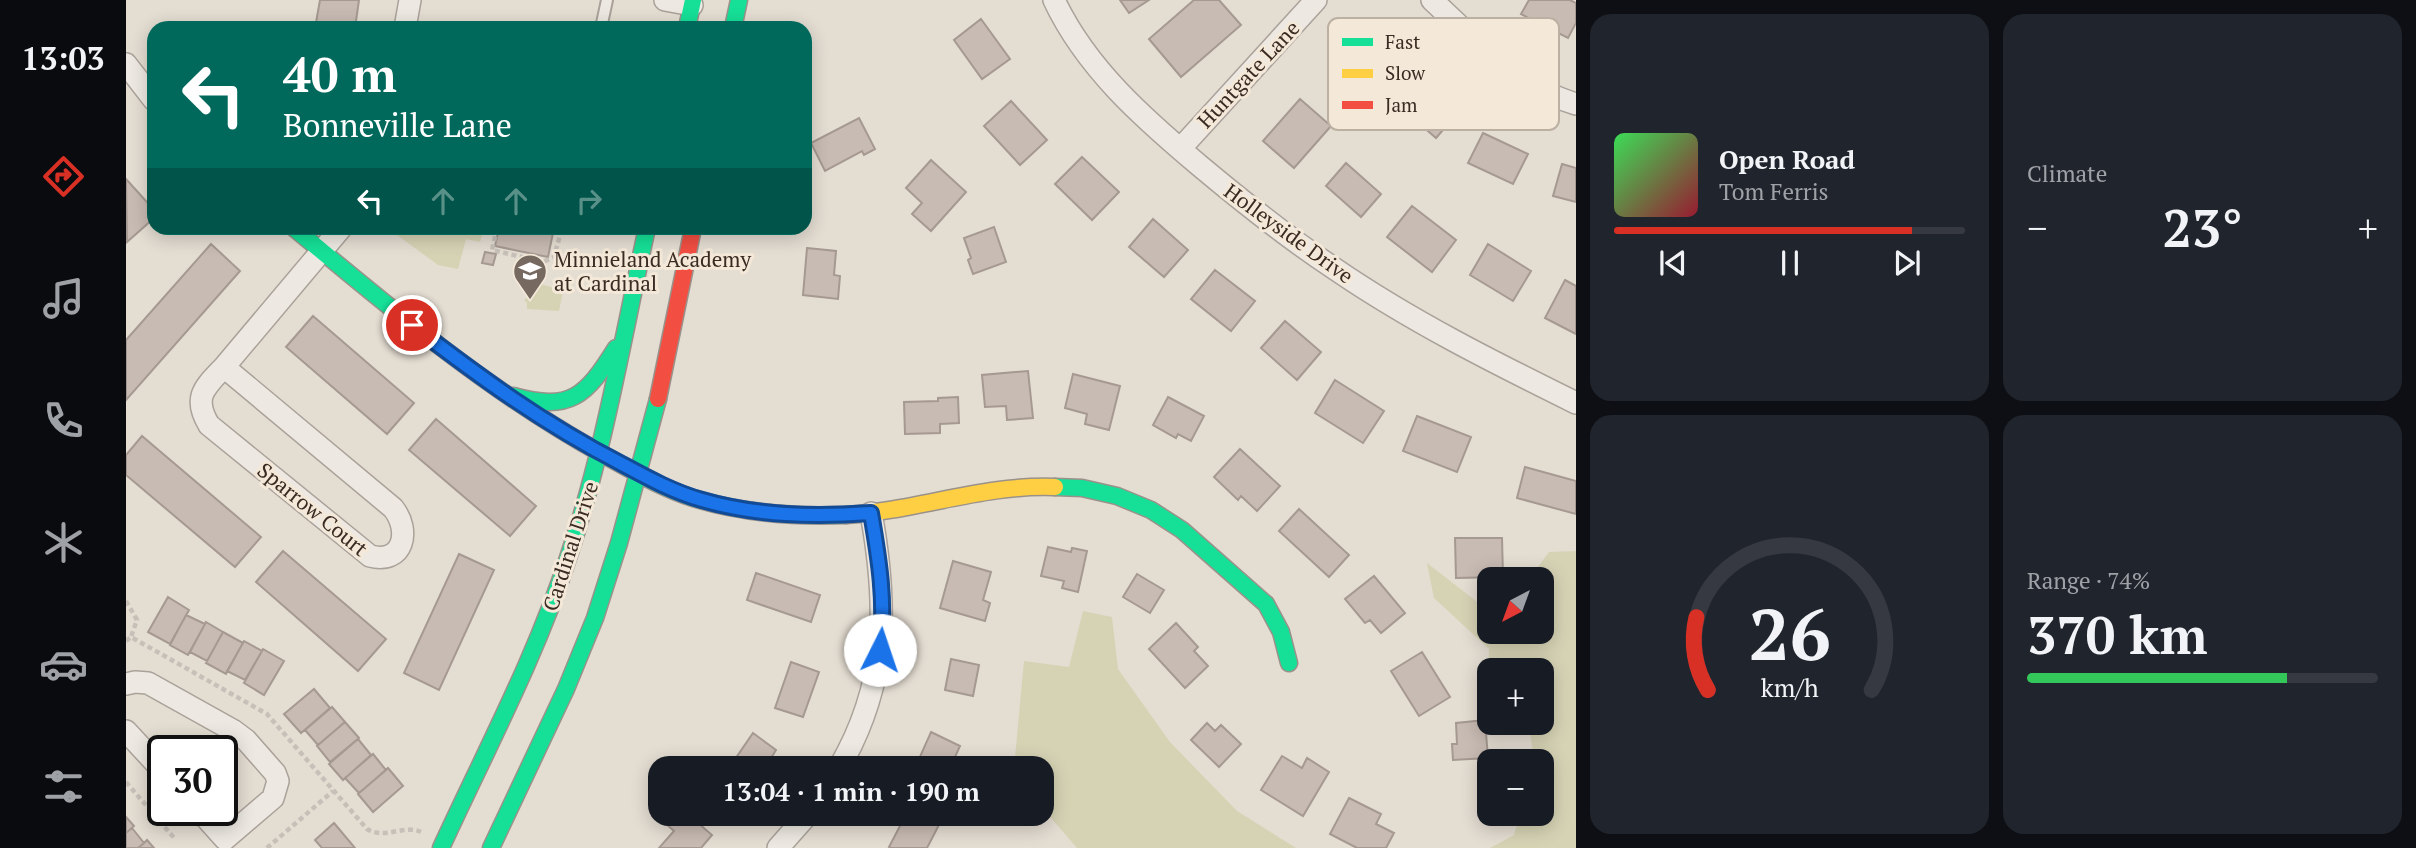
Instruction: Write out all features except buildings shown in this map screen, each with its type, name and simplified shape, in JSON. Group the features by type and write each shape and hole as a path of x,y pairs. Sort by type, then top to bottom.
{"main road":[{"path":"734,21 739,0"},
{"path":"688,21 692,3"},
{"path":"303,235 412,325 499,391 600,453 688,496 791,516 871,513 1007,489 1076,486 1110,494 1149,509 1179,528 1266,604 1285,641 1289,663"},
{"name":"Cardinal Drive","path":"442,848 525,670 555,597 600,453 646,235"},
{"path":"491,848 566,689 595,618 652,427 692,235"},
{"path":"499,391 521,399 546,402 577,397 596,380 625,334"}],"street":[{"path":"406,21 410,0"},
{"path":"665,0 692,3"},
{"name":"Holleyside Drive","path":"1054,0 1085,51 1121,96 1240,199 1335,269 1402,312 1488,360 1576,402"},
{"name":"Huntgate Lane","path":"1180,149 1316,0"},
{"path":"1432,0 1451,18"},
{"path":"129,74 147,93"},
{"path":"1559,97 1576,104"},
{"name":"Sparrow Court","path":"224,366 393,508 401,518 404,530 400,546 393,554 381,559 370,556 209,425 202,414 200,403 203,390 335,235"},
{"path":"846,756 867,709 877,671 883,629 882,587 871,513"},
{"path":"126,684 148,683 234,731 246,740 275,773 278,781 273,798 219,843 209,826"},
{"path":"126,731 147,754"},
{"path":"778,848 797,826"}],"lane":[{"path":"602,21 607,0"}],"path":[{"path":"495,235 492,250 543,262 554,257 560,235"},
{"path":"126,601 136,620 131,637"},
{"path":"126,782 175,839"},
{"path":"267,848 334,791"},
{"path":"367,829 380,834 414,829"}],"shaded area":[{"path":"397,235 482,235 480,242 466,239 458,269 438,265"},
{"path":"525,279 563,291 559,311 527,309 524,300 527,298"},
{"path":"1576,551 1576,848 1490,848 1514,835 1517,826 1554,826 1554,749 1532,749 1530,735 1554,735 1554,658 1489,658 1489,649 1484,644 1554,644 1554,567 1538,567 1549,552"},
{"path":"1427,563 1477,602 1477,638 1434,598"},
{"path":"1083,611 1112,617 1118,669 1170,742 1237,811 1296,848 1077,848 1054,821 1054,756 1015,756 1024,661 1069,667"}],"traffic: fast":[{"path":"688,21 693,0"},
{"path":"734,21 739,0"},
{"path":"303,235 481,377 561,430 647,478 681,494 730,507 788,514 846,515"},
{"path":"441,848 527,665 570,552 603,432 645,235"},
{"path":"513,396 549,402 575,396 595,378 616,348"},
{"path":"491,848 566,689 595,618 619,543 658,399"},
{"path":"1055,487 1082,488 1117,496 1151,510 1182,530 1266,604 1281,632 1289,663"}],"traffic: slow":[{"path":"846,515 898,509 977,493 1055,487"}],"traffic: jam":[{"path":"658,399 692,235"}],"place":[{"name":"Minnieland Academy at Cardinal","path":"530,301"}],"route":[{"path":"412,325 528,411 600,453 688,496 791,516 871,513 882,587 883,629 880,650"}]}
